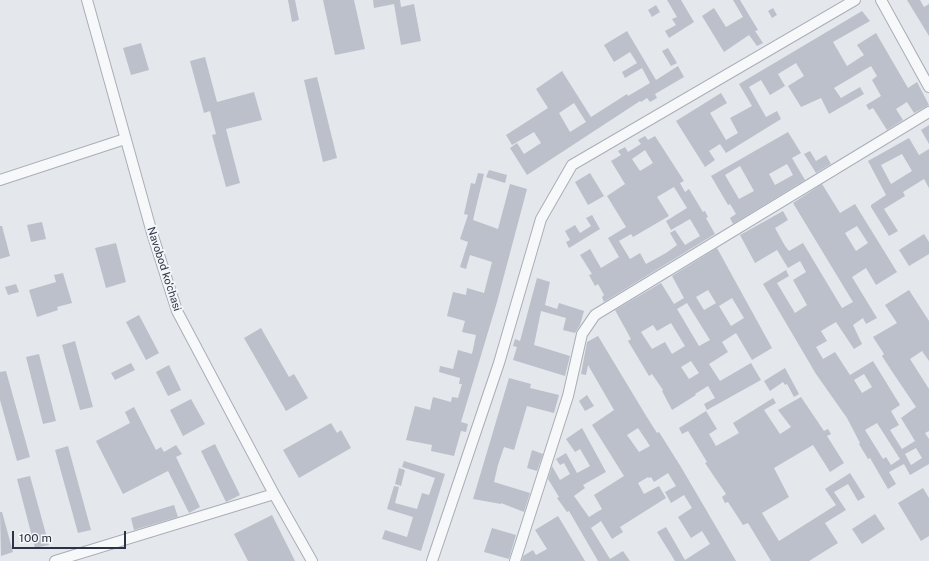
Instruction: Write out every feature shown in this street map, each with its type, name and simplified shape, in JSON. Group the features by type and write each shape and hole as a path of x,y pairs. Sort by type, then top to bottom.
{"street":[{"name":"Navobod ko'chasi","path":"87,0 125,139 177,311 274,494 312,561"},
{"path":"432,561 499,362 541,219 572,165 855,0"},
{"path":"881,0 929,87"},
{"path":"516,561 565,404 582,334 595,315 929,112"},
{"path":"0,180 125,139"},
{"path":"55,561 274,494"}],"building":[{"path":"288,0 295,0 299,20 292,22"},
{"path":"323,0 354,0 365,49 335,55"},
{"path":"373,0 400,0 401,7 414,4 421,41 401,45 394,4 374,8"},
{"path":"667,0 681,0 694,22 669,38 665,31 676,25 672,19 677,17"},
{"path":"733,0 740,0 758,30 755,31 763,43 757,46 749,35 724,52 702,16 714,8 726,27 743,17"},
{"path":"907,0 920,0 924,7 929,4 929,36"},
{"path":"656,5 660,12 652,17 648,10"},
{"path":"773,8 777,15 772,18 768,11"},
{"path":"862,11 870,21 833,42 847,66 864,55 857,45 876,33 908,88 917,82 929,105 914,113 907,102 896,109 903,120 887,130 873,108 869,110 866,105 881,96 872,80 877,76 871,66 834,88 841,98 860,87 864,94 829,114 821,98 801,107 788,86 804,76 796,63 778,74 785,86 770,95 761,80 749,87 766,117 777,111 781,119 726,153 720,144 709,151 715,160 705,167 676,121 721,93 727,103 710,113 726,140 738,133 730,118 752,106 739,84"},
{"path":"627,31 656,80 678,66 684,77 655,94 657,98 650,102 647,98 641,102 640,101 527,175 510,148 517,143 524,154 541,143 534,132 512,145 506,135 548,108 536,89 562,71 591,117 627,94 628,96 650,83 642,68 625,78 622,72 637,63 630,52 614,62 604,45","holes":["574,103 586,122 570,132 559,113"]},
{"path":"141,43 149,70 131,75 123,48"},
{"path":"668,48 677,63 671,66 662,51"},
{"path":"205,57 217,102 254,92 262,120 226,129 240,183 226,187 212,135 216,134 210,111 204,113 190,61"},
{"path":"317,77 337,158 323,162 304,80"},
{"path":"929,125 929,144 921,130"},
{"path":"788,132 801,153 792,158 805,180 733,224 730,218 736,214 730,204 728,205 711,176","holes":["787,164 793,175 775,185 769,174","740,166 754,191 739,199 725,175"]},
{"path":"645,136 648,140 655,136 684,181 680,183 685,192 689,189 703,212 705,211 708,217 706,218 715,234 604,302 602,297 604,295 598,284 595,286 589,275 592,274 580,255 590,249 601,268 619,257 608,238 626,227 607,196 625,184 611,161 621,155 618,151 625,147 628,152 641,144 638,140","holes":["645,150 653,163 640,171 632,159","674,187 687,208 666,221 671,230 690,219 700,236 685,245 675,230 670,233 677,245 666,253 646,264 640,253 630,259 619,241 631,234 633,237 669,216 657,197"]},
{"path":"909,138 919,155 929,149 929,188 924,179 903,192 905,196 884,209 898,231 889,236 871,207 871,205 886,195 868,161","holes":["902,154 912,171 891,184 881,165"]},
{"path":"810,151 816,161 826,155 831,164 816,173 804,154"},
{"path":"489,170 507,175 505,183 486,177"},
{"path":"478,173 484,174 473,220 498,229 510,184 527,189 497,302 461,422 468,424 466,432 461,431 454,456 431,451 432,445 406,440 415,406 430,410 433,397 451,402 452,397 458,398 462,384 459,384 460,378 439,372 440,366 453,369 458,350 472,354 476,335 462,332 465,321 447,316 453,292 466,295 467,288 484,293 492,262 470,255 466,269 460,267 468,242 460,239 468,215 464,214 471,183 475,184"},
{"path":"590,173 604,196 588,205 575,182"},
{"path":"822,184 840,213 855,204 897,272 876,285 866,268 852,277 877,318 866,324 863,318 853,325 862,344 854,349 836,322 821,331 827,341 816,347 823,359 835,352 850,375 873,361 900,405 891,411 899,425 890,430 902,449 915,441 901,418 916,407 882,356 884,354 873,337 897,323 885,305 909,290 929,321 929,361 922,351 910,359 929,389 929,431 925,433 929,439 929,464 910,475 904,464 889,472 896,484 888,489 870,458 868,459 859,444 860,443 847,418 816,374 763,284 786,270 789,276 777,283 795,313 807,305 793,280 806,272 800,261 788,268 777,250 755,263 740,235 783,211 788,220 775,228 785,246 789,251 803,243 842,308 853,302 793,203","holes":["857,226 868,243 856,251 845,233","864,374 872,387 862,393 854,380","877,423 900,459 891,465 886,457 883,459 865,430","916,448 922,458 911,465 905,454"]},
{"path":"592,215 600,229 569,248 566,242 570,240 565,231 575,225 580,233 591,226 586,218"},
{"path":"42,222 46,239 31,242 27,225"},
{"path":"0,226 2,226 10,256 0,259"},
{"path":"924,234 929,242 929,254 909,266 899,250"},
{"path":"116,243 126,282 106,288 95,248"},
{"path":"717,248 772,348 752,360 736,333 722,342 728,352 709,364 720,381 751,363 761,380 707,410 704,404 715,398 708,386 672,410 662,391 663,390 652,374 649,376 628,341 631,339 615,310 661,283 674,304 684,298 672,276","holes":["708,290 716,303 704,310 696,297","732,298 744,318 731,326 719,306","687,303 710,340 699,346 677,309","671,323 685,346 672,354 665,342 652,349 641,332 653,325 657,331","691,361 699,373 689,379 681,367"]},
{"path":"63,273 72,303 57,307 58,310 37,317 29,290 56,282 54,275"},
{"path":"537,278 550,282 545,305 557,309 559,303 584,311 580,325 575,333 563,330 566,318 541,311 534,345 570,356 565,376 513,360 517,347 513,346 515,339 520,341"},
{"path":"16,284 19,292 8,295 5,287"},
{"path":"139,315 159,353 146,360 126,322"},
{"path":"261,328 289,377 294,374 308,398 286,411 244,338"},
{"path":"598,336 657,433 659,432 681,467 736,561 675,561 657,532 666,527 685,560 710,544 702,531 691,538 678,517 692,508 684,495 671,503 665,492 676,486 668,473 654,482 651,477 648,477 638,483 644,494 659,486 666,498 620,527 623,532 612,539 601,521 591,528 610,559 623,551 630,561 598,561 569,511 567,512 557,498 559,497 548,479 552,466 560,480 570,474 564,463 560,465 556,459 566,453 577,473 590,466 580,449 575,452 566,439 582,428 606,472 583,485 585,488 574,496 589,517 602,509 594,495 624,476 592,425 614,410 588,365 586,375 581,374 587,342","holes":["638,428 650,446 639,452 627,435"]},
{"path":"75,341 93,407 80,410 62,345"},
{"path":"39,354 56,421 43,424 26,357"},
{"path":"131,363 135,370 115,380 111,373"},
{"path":"169,365 181,390 168,396 156,372"},
{"path":"785,368 799,394 794,397 787,384 785,385 783,382 770,391 764,381"},
{"path":"6,371 30,457 17,461 0,400 0,372"},
{"path":"509,378 531,384 530,388 559,395 554,413 527,406 514,450 504,447 498,465 494,482 530,493 524,512 501,503 473,499"},
{"path":"587,395 594,406 585,411 579,401"},
{"path":"801,397 824,431 828,429 831,434 827,436 844,463 830,472 813,445 774,468 789,497 762,513 779,541 836,505 825,489 850,473 865,497 858,501 848,484 834,492 846,510 825,523 838,543 809,561 771,561 748,523 743,525 728,502 725,503 722,497 726,494 705,463 707,462 688,431 682,434 679,428 706,411 717,429 709,434 716,446 739,433 733,423 773,398 776,403 764,410 780,434 791,427 778,410"},
{"path":"191,399 205,424 183,436 170,410"},
{"path":"134,407 156,450 161,447 164,452 176,445 182,454 176,457 200,507 189,513 168,471 123,494 96,441 130,423 125,412"},
{"path":"331,423 337,433 341,430 351,448 299,478 283,450"},
{"path":"215,444 240,495 226,502 201,451"},
{"path":"68,446 91,530 78,533 55,450"},
{"path":"532,450 543,454 537,471 527,468"},
{"path":"404,461 445,474 421,551 382,539 385,530 407,537 413,517 387,509 394,486 399,487 395,503 417,509 422,493 429,495 435,478 402,467"},
{"path":"399,468 405,470 401,486 395,484"},
{"path":"30,476 49,545 35,548 17,479"},
{"path":"923,488 929,498 929,536 921,541 898,503"},
{"path":"174,505 178,517 134,530 131,518"},
{"path":"0,512 2,512 13,552 1,556"},
{"path":"875,514 885,529 862,544 852,529"},
{"path":"272,515 295,561 248,561 234,534"},
{"path":"558,516 585,561 522,561 523,556 533,550 536,555 547,549 535,530"},
{"path":"492,528 516,535 509,559 484,552"}]}
